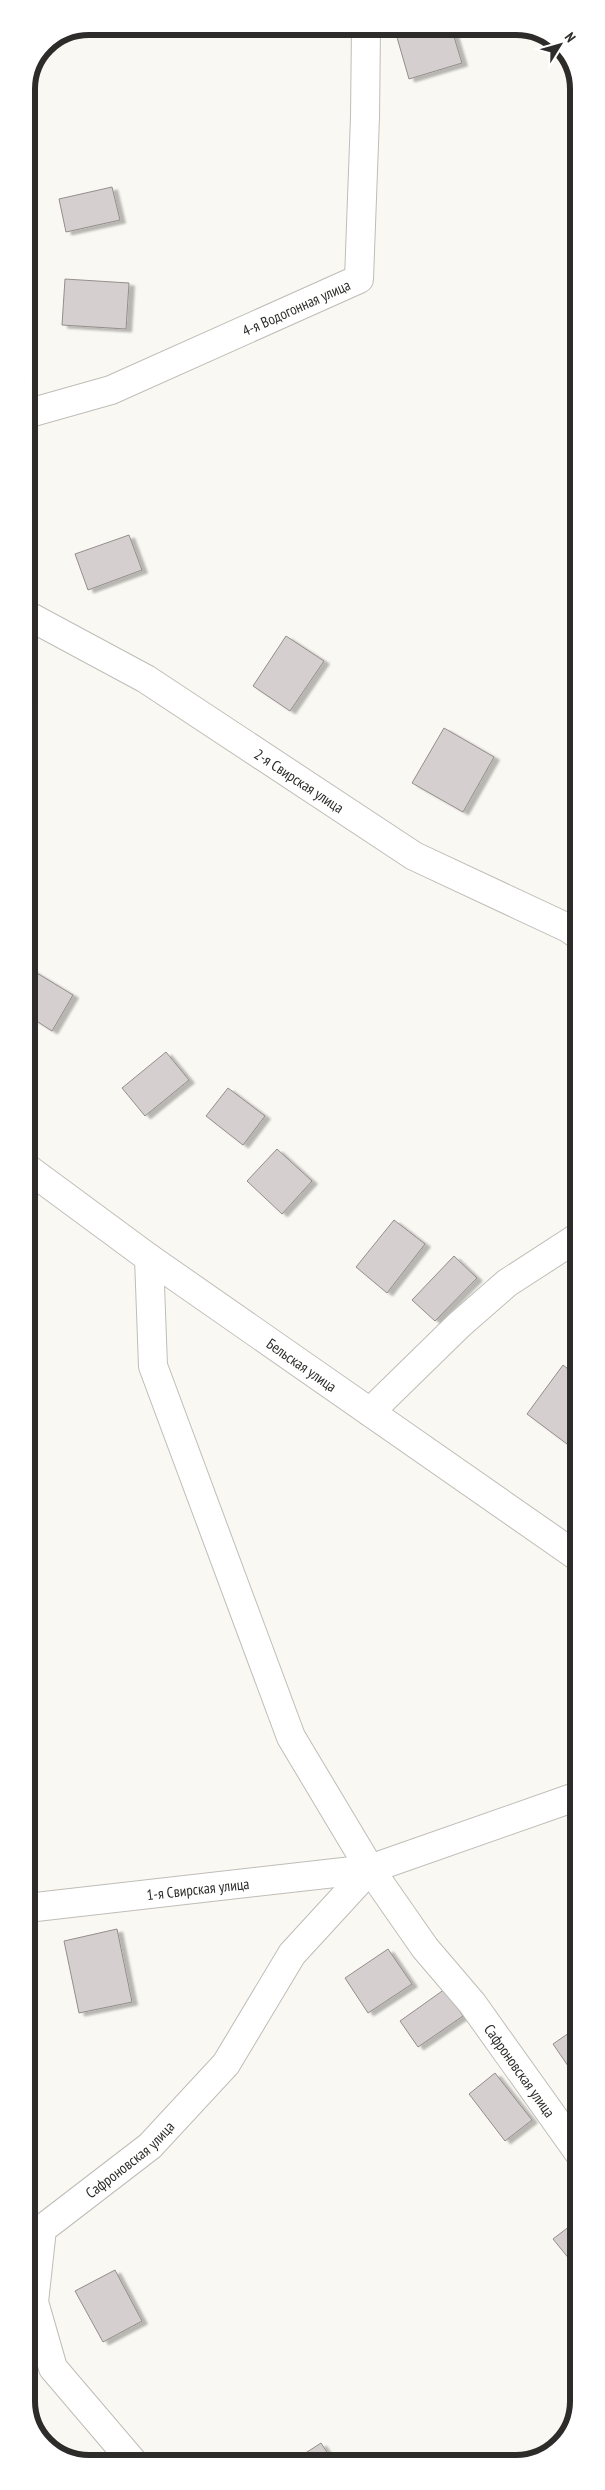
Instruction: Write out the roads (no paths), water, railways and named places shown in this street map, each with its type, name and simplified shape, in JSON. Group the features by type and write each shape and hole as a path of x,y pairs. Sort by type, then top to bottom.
{"street":[{"name":"4-я Водогонная улица","path":"35,411 111,390 359,279 366,35"},
{"name":"2-я Свирская улица","path":"35,620 146,679 414,856 570,929"},
{"name":"Бельская улица","path":"35,1174 149,1258 570,1551"},
{"path":"370,1412 458,1325 500,1289 570,1242"},
{"path":"149,1258 153,1366 156,1375 290,1736 370,1869"},
{"name":"Сафроновская улица","path":"35,2293 42,2229 150,2146 226,2064 292,1954 370,1869 570,1799"},
{"name":"Сафроновская улица","path":"370,1869 425,1948 478,2011 570,2139"},
{"name":"1-я Свирская улица","path":"35,1907 370,1869"},
{"name":"Сафроновская улица","path":"35,2305 53,2368 126,2455"}]}
